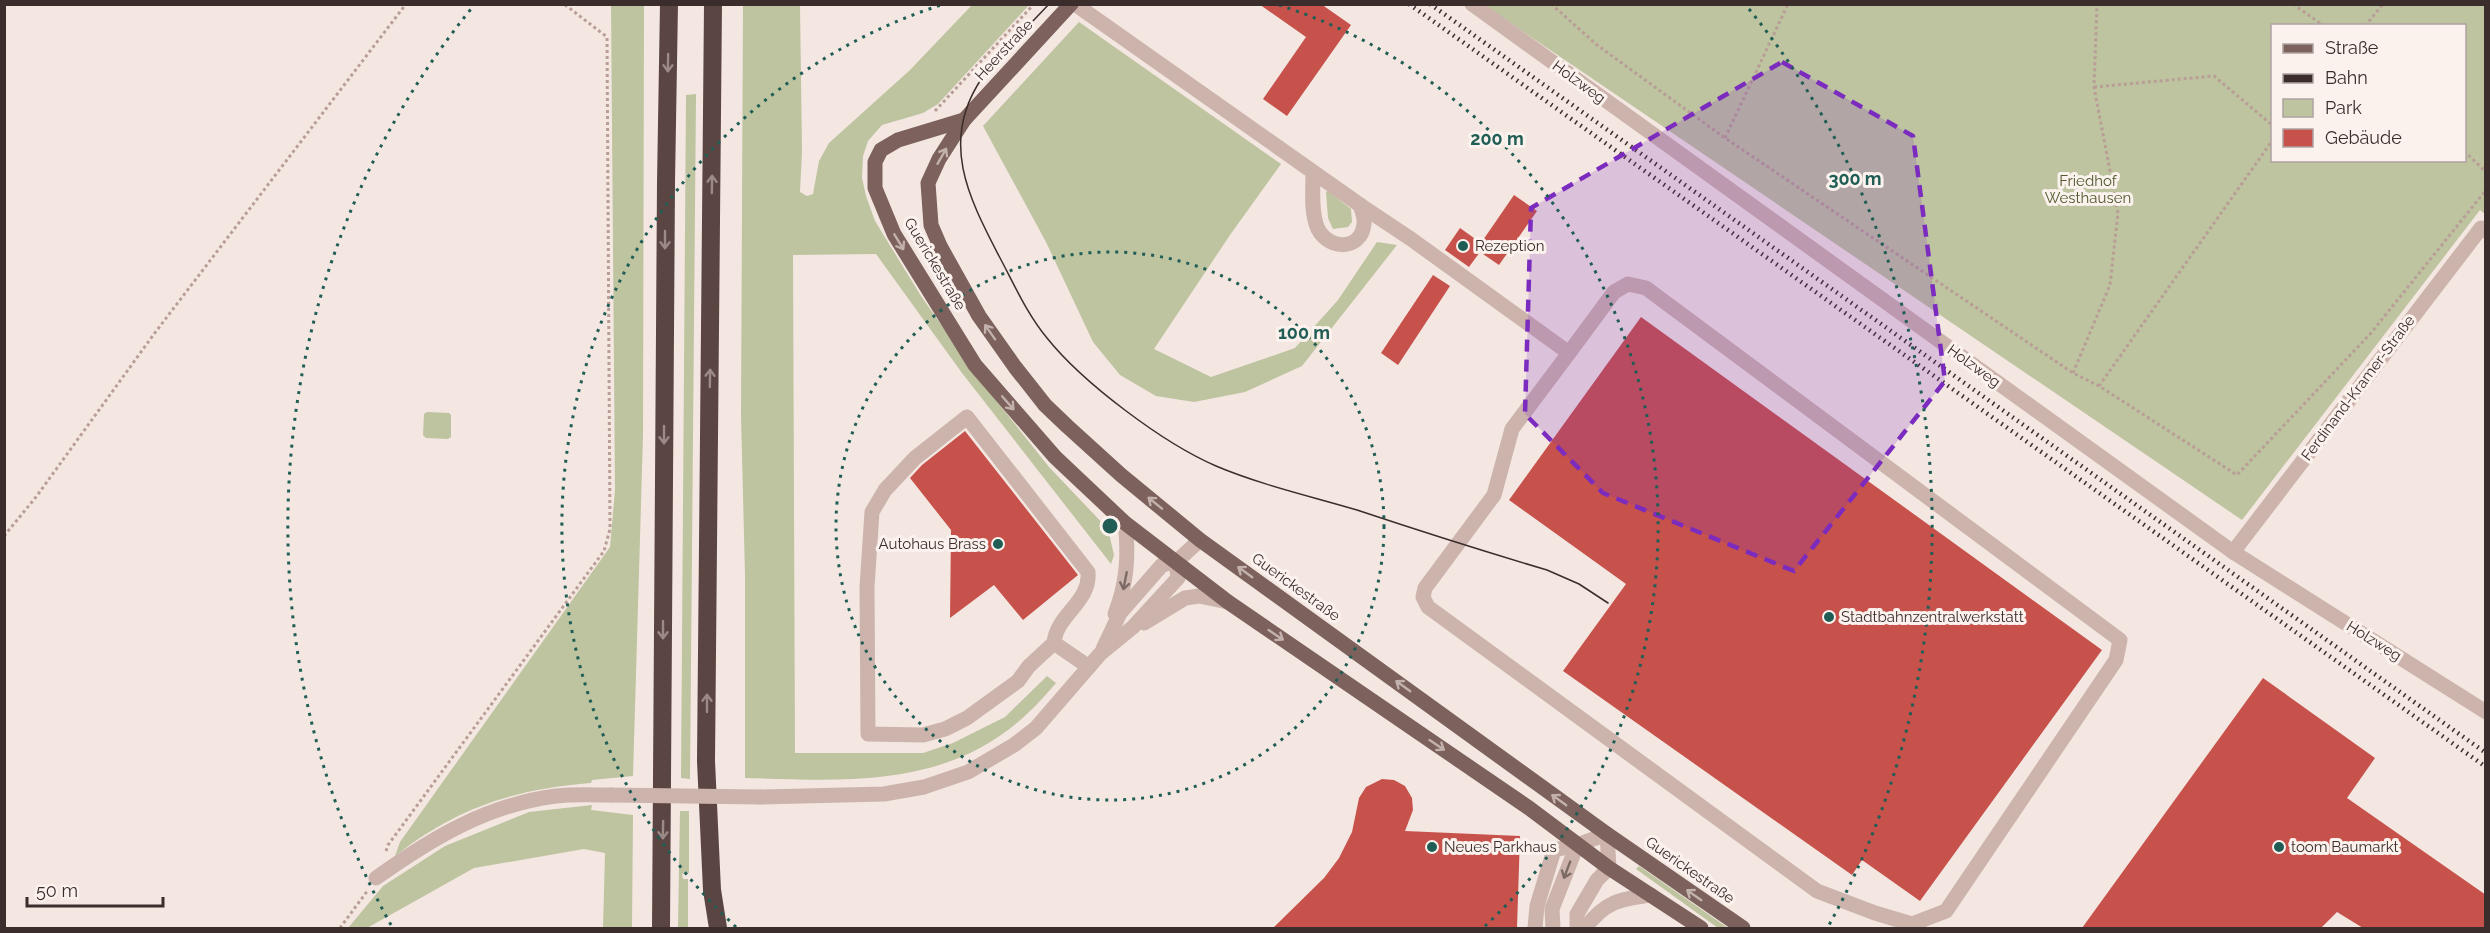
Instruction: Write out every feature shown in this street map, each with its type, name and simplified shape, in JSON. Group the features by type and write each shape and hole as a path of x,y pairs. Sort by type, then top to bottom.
{"highway":[{"path":"661,928 669,4"},
{"path":"710,928 712,890 706,750 713,4"},
{"path":"712,890 718,928"}],"main road":[{"name":"Heerstraße","path":"964,120 1073,4"},
{"name":"Guerickestraße","path":"964,120 898,140 881,150 875,162 875,188 894,234 975,365 1055,457 1125,523 1228,602 1529,808 1609,868 1701,928"},
{"name":"Guerickestraße","path":"964,120 939,159 928,183 932,225 939,246 980,316 1045,405 1121,475 1200,540 1606,834 1743,928"}],"lane":[{"path":"1073,4 1360,206 1411,239 1569,353"},
{"name":"Holzweg","path":"1472,4 2233,552 2486,712"},
{"path":"1313,172 1316,225 1330,243 1340,245 1353,243 1362,234 1365,222 1360,206"},
{"name":"Ferdinand-Kramer-Straße","path":"2233,552 2481,228 2486,231"},
{"path":"1628,284 1637,284 1646,288 2120,640 2116,660 1946,911 1912,924 1817,891 1428,606 1423,597 1425,588 1494,495 1512,429 1569,353 1614,292 1628,284"},
{"path":"967,417 1088,572 1089,583 1085,594 1055,636 1054,643 1029,666 1018,681 967,718 945,729 923,735 868,734 867,587 872,512 885,490 915,458 967,417"},
{"path":"1100,654 1127,578 1125,523"},
{"path":"376,878 422,845 470,819 555,796 760,797 884,794 924,787 968,772 1014,745 1036,728 1100,654 1120,613 1162,565 1176,562 1200,540"},
{"path":"1100,654 1151,618 1185,598 1199,596 1228,602"},
{"path":"1054,643 1089,667"},
{"path":"1535,928 1537,906 1554,850 1577,845 1606,834 1609,868 1598,880 1577,914 1577,928"},
{"path":"1553,928 1552,909 1577,845"},
{"path":"1585,928 1596,914 1609,904 1623,898 1650,895"}],"path":[{"path":"4,536 36,497 154,334 406,4"},
{"path":"340,928 376,878 388,845 604,551 610,529 607,37 564,4"},
{"path":"933,112 1034,4"},
{"path":"1551,4 1597,45 1725,138 2073,373 2099,386 2237,475 2371,333 2486,190"},
{"path":"1725,138 1788,4"},
{"path":"2073,373 2110,285 2118,213 2094,87 2097,4"},
{"path":"2293,4 2321,24"},
{"path":"2367,24 2384,4"},
{"path":"2094,87 2214,76 2271,124"},
{"path":"2099,386 2271,142"},
{"path":"2466,153 2486,172"}],"highlighted area":[{"path":"1782,62 1913,136 1945,381 1794,571 1603,493 1525,414 1531,208"}],"green space":[{"path":"611,4 644,5 643,436 633,776 592,780 591,783 536,790 487,804 441,825 395,856 400,842 610,547 615,490"},
{"path":"743,5 800,5 802,152 800,192 807,196 813,194 819,161 829,143 910,70 972,5 1029,5 938,104 923,113 882,125 868,141 863,156 862,178 875,221 921,296 980,380 1049,467 1108,529 1114,555 1111,564 962,373 876,254 793,255 795,753 923,753 953,743 1005,717 1047,676 1056,683 1028,713 997,738 964,756 930,768 858,779 745,778 745,575 741,415"},
{"name":"Friedhof Westhausen","path":"1484,5 2485,5 2485,214 2480,210 2242,520"},
{"path":"1079,22 1281,164 1230,235 1154,349 1211,377 1295,348 1338,300 1377,242 1397,245 1302,366 1245,392 1194,402 1156,396 1120,375 1093,342 1046,242 983,126"},
{"path":"696,94 690,779 681,778 686,95"},
{"path":"1328,191 1351,209 1352,222 1348,227 1333,229 1328,218 1326,192"},
{"path":"427,412 451,415 451,437 448,439 426,438 423,435 424,414"},
{"path":"592,805 591,810 633,815 632,928 603,928 605,853 584,849 474,868 367,928 348,928 383,886 445,846 529,812"},
{"path":"680,811 689,811 689,873 682,874 683,879 688,879 688,928 678,928"},
{"path":"1639,866 1728,928 1718,928 1636,869"}],"building":[{"path":"1259,4 1321,4 1351,25 1287,116 1263,99 1306,37"},
{"path":"1514,195 1537,211 1499,265 1480,252 1469,267 1445,250 1460,228 1481,243"},
{"path":"1433,275 1450,286 1398,365 1381,353"},
{"name":"Stadtbahnzentralwerkstatt","path":"1641,317 2102,650 1920,901 1862,860 1852,875 1563,671 1626,584 1509,500"},
{"path":"965,431 1078,575 1023,620 994,585 950,618 951,530 910,478 922,465"},
{"name":"toom Baumarkt","path":"2263,678 2375,758 2347,798 2486,895 2486,928 2363,928 2337,912 2321,928 2082,928"},
{"name":"Neues Parkhaus","path":"1382,779 1394,780 1405,786 1412,798 1413,810 1405,831 1520,836 1517,928 1273,928 1324,878 1339,858 1352,832 1359,798 1366,787"}],"tram line":[{"path":"1049,4 982,78 969,101 962,124 961,147 963,169 969,191 988,234 1033,319 1062,355 1081,374 1125,410 1172,443 1216,466 1268,485 1357,510 1547,570 1579,584 1608,603"}],"railway":[{"path":"1409,4 2486,767"},
{"path":"1430,4 2486,753"}],"place":[{"name":"Rezeption","path":"1463,246"},
{"name":"Autohaus Brass","path":"998,544"},
{"name":"Stadtbahnzentralwerkstatt","path":"1829,617"},
{"name":"Neues Parkhaus","path":"1432,847"},
{"name":"toom Baumarkt","path":"2279,847"}]}
